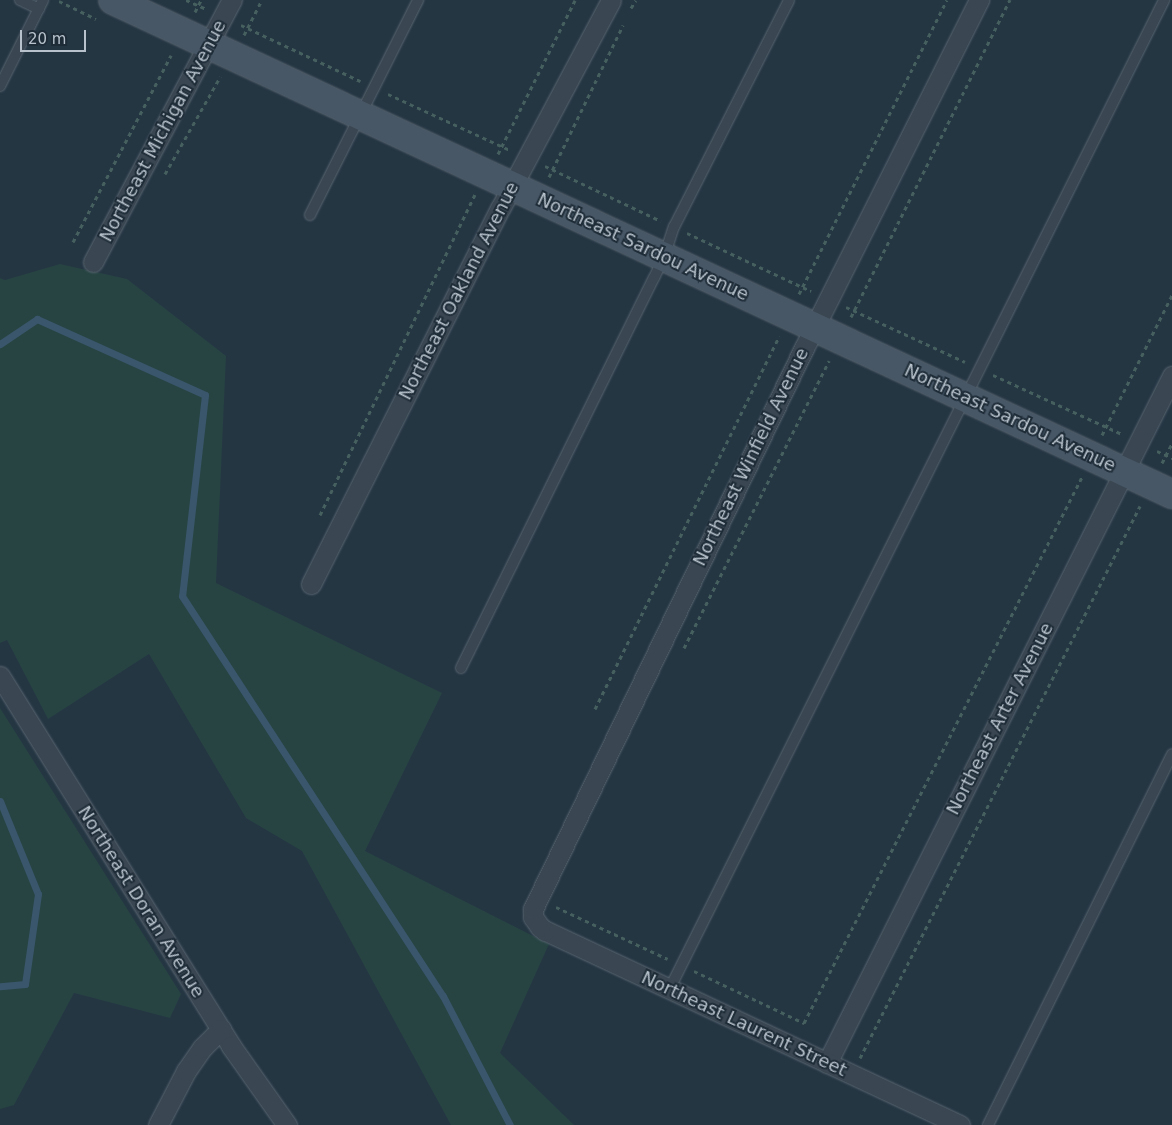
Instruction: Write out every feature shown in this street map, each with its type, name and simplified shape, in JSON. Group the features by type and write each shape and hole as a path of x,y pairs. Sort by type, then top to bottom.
{"main road":[{"name":"Northeast Sardou Avenue","path":"113,0 1162,489"}],"street":[{"name":"Northeast Michigan Avenue","path":"94,262 221,50 232,0"},
{"name":"Northeast Oakland Avenue","path":"311,584 512,186 611,0"},
{"name":"Northeast Winfield Avenue","path":"534,917 532,909 814,327 979,0"},
{"name":"Northeast Arter Avenue","path":"828,1063 1126,472 1172,376"},
{"name":"Northeast Doran Avenue","path":"0,676 220,1029 287,1125"},
{"name":"Northeast Laurent Street","path":"534,917 545,931 960,1125"},
{"path":"158,1125 186,1071 202,1048 220,1029"}],"lane":[{"path":"0,86 41,4 20,0"},
{"path":"310,215 418,0"},
{"path":"461,668 664,257 674,227 789,0"},
{"path":"669,990 1164,0"},
{"path":"988,1125 1172,754"}],"path":[{"path":"73,242 201,0"},
{"path":"162,179 221,50 262,0"},
{"path":"320,515 486,174 575,0"},
{"path":"631,9 636,0"},
{"path":"594,709 947,0"},
{"path":"683,651 1010,0"},
{"path":"539,198 627,18"},
{"path":"554,906 804,1023 1092,457 1172,295"},
{"path":"853,1074 882,1012 1162,489 1172,443"}],"green space":[{"path":"60,264 127,279 226,356 216,583 442,693 365,851 549,944 500,1053 574,1125 451,1125 302,851 246,818 149,654 48,719 7,640 0,643 0,278 5,280"},
{"path":"0,708 181,994 170,1018 74,993 14,1105 0,1109"}],"waterway":[{"path":"0,344 37,319 205,395 182,596 443,996 510,1125"},
{"path":"0,801 38,894 25,984 0,986"}]}
